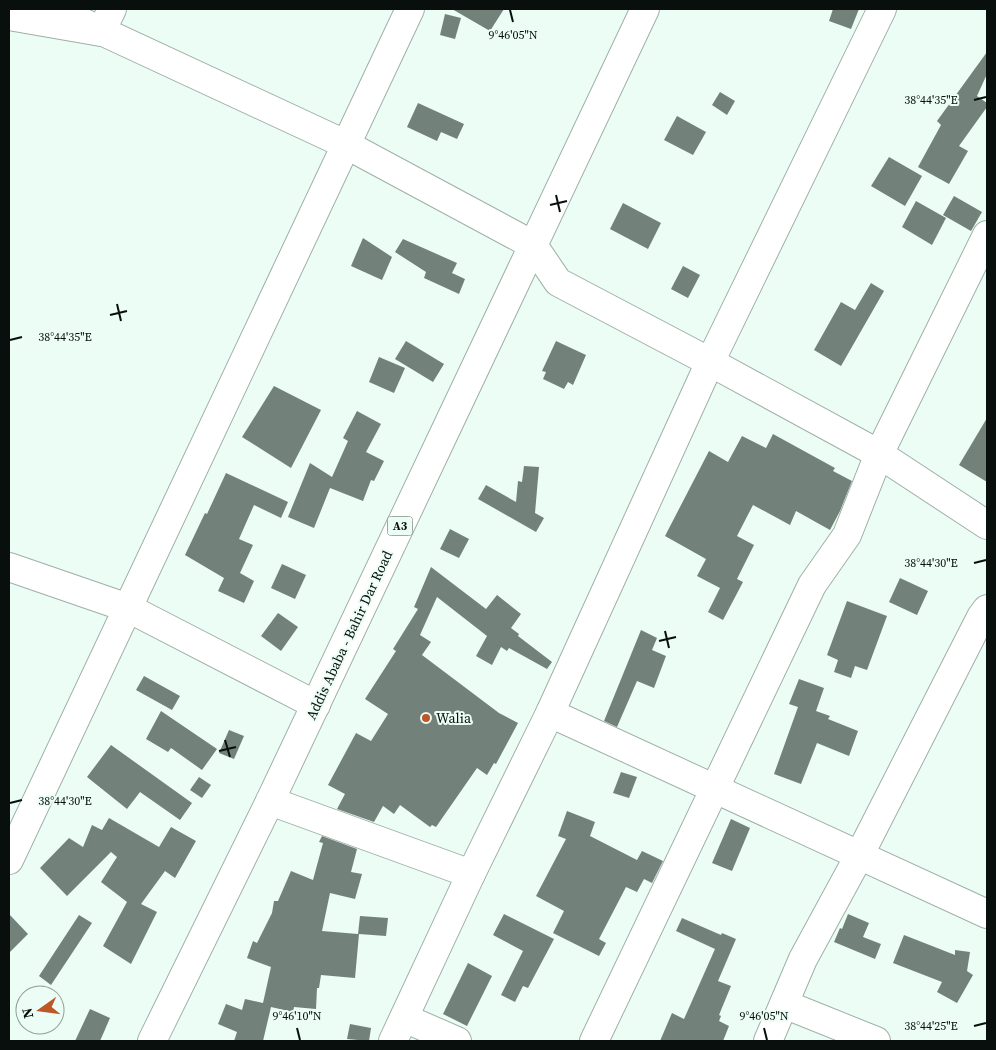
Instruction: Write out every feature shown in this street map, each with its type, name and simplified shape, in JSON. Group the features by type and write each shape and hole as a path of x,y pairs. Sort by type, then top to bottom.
{"main road":[{"path":"54,9 106,20 345,144 532,245 558,282 878,454 987,525"},
{"path":"9,860 410,9"},
{"name":"Addis Ababa - Bahir Dar Road","path":"152,1041 316,706 644,9"},
{"path":"457,1041 398,1030 471,874 550,713 710,362 882,9"},
{"path":"9,16 106,20"},
{"path":"594,1041 812,585 847,535 878,454 987,235"},
{"path":"9,567 128,608 316,706"},
{"path":"768,1041 803,958 859,856 987,609"},
{"path":"550,713 987,914"},
{"path":"270,802 471,874"},
{"path":"784,1004 876,1041"}],"building":[{"path":"452,9 504,9 490,31"},
{"path":"833,9 859,9 851,29 829,21"},
{"path":"445,14 461,18 455,39 440,35"},
{"path":"987,52 987,74 977,96 987,103 987,107 959,146 968,151 949,184 918,167 941,125 937,121"},
{"path":"720,92 735,101 727,115 712,105"},
{"path":"418,103 464,124 457,139 441,132 437,141 407,127"},
{"path":"677,116 706,132 693,155 664,140"},
{"path":"889,157 922,176 905,206 871,186"},
{"path":"954,196 982,212 971,231 943,215"},
{"path":"916,201 946,218 932,245 902,227"},
{"path":"623,203 661,223 648,249 610,229"},
{"path":"363,238 392,257 382,280 351,266"},
{"path":"403,239 457,263 452,273 465,279 459,294 424,278 426,272 395,252"},
{"path":"683,266 700,275 688,298 671,289"},
{"path":"871,283 884,291 841,366 814,350 841,302 855,310"},
{"path":"406,341 444,364 433,382 395,359"},
{"path":"556,341 586,355 573,385 568,382 564,389 543,379 546,372 542,371"},
{"path":"379,357 405,368 394,393 369,382"},
{"path":"274,386 321,410 291,468 242,437"},
{"path":"357,411 381,424 366,452 384,461 374,481 371,480 363,501 330,488 314,528 288,517 310,463 332,477 348,441 343,438"},
{"path":"987,418 987,482 959,465"},
{"path":"773,434 835,468 833,471 852,481 830,530 796,511 790,525 753,505 737,536 754,545 737,579 743,582 723,620 708,612 720,588 697,576 706,559 665,536 709,451 728,462 742,436 766,448"},
{"path":"524,466 539,467 535,513 544,518 536,532 478,499 486,485 516,502 518,481 522,482"},
{"path":"226,473 288,502 281,518 254,505 239,539 253,545 240,573 254,581 244,603 218,591 224,578 185,555"},
{"path":"450,529 469,539 459,558 440,549"},
{"path":"282,564 306,575 295,599 271,588"},
{"path":"431,567 486,609 497,595 521,614 511,628 519,634 518,636 552,662 547,669 509,648 507,651 501,647 492,665 476,656 487,636 437,597 420,635 431,642 422,655 499,713 518,723 496,764 494,763 487,775 477,768 436,827 432,825 430,827 400,805 394,814 383,806 374,822 337,809 345,794 328,785 356,733 371,741 388,714 365,699 396,651 393,649 418,609 414,607"},
{"path":"900,578 928,591 917,615 889,602"},
{"path":"847,601 887,616 867,670 855,666 851,678 834,672 838,660 827,655"},
{"path":"278,613 298,627 281,651 261,636"},
{"path":"641,630 657,638 652,650 666,656 654,688 637,681 617,727 604,721"},
{"path":"144,676 180,696 172,710 136,690"},
{"path":"799,679 824,688 816,711 830,716 828,719 858,731 849,756 817,743 801,784 774,774 798,707 789,704"},
{"path":"161,711 217,749 202,770 171,748 168,752 146,739"},
{"path":"229,730 244,736 234,759 219,753"},
{"path":"111,745 192,803 180,820 140,792 127,809 87,777"},
{"path":"621,772 637,777 629,798 613,793"},
{"path":"199,777 211,785 202,798 190,790"},
{"path":"567,811 595,822 590,836 637,860 642,851 663,861 652,883 644,879 637,892 626,887 599,939 606,943 599,956 553,933 564,911 536,896 566,839 558,836"},
{"path":"109,818 159,847 171,827 196,841 175,878 165,871 141,904 157,912 131,964 103,946 127,902 101,882 117,857 111,852 67,896 40,868 69,838 83,847 92,825 102,830"},
{"path":"731,819 750,828 732,871 712,863"},
{"path":"322,836 357,849 351,872 362,874 355,899 330,893 322,931 358,934 360,916 388,918 386,936 359,934 355,978 321,975 319,988 317,988 316,1009 294,1007 293,1012 271,1007 263,1041 234,1041 237,1032 218,1024 226,1004 242,1010 245,999 263,1003 271,967 247,958 253,941 257,943 272,913 274,901 278,901 291,871 313,880 323,843 319,842"},
{"path":"9,914 28,934 9,953"},
{"path":"504,914 554,939 528,988 523,986 515,1002 501,995 523,951 493,935"},
{"path":"848,914 869,923 863,937 881,944 875,959 834,942"},
{"path":"79,915 92,923 51,985 39,976"},
{"path":"682,918 721,935 722,933 736,939 718,981 731,986 719,1015 721,1016 719,1021 729,1026 723,1041 660,1041 672,1013 684,1019 715,949 676,931"},
{"path":"904,935 955,955 955,950 970,952 967,971 973,975 957,1003 937,992 942,982 893,963"},
{"path":"468,963 492,976 467,1026 443,1014"},
{"path":"90,1009 110,1018 100,1041 75,1041"},
{"path":"350,1024 371,1028 369,1041 347,1039"}],"place":[{"name":"Walia","path":"426,718"}]}
